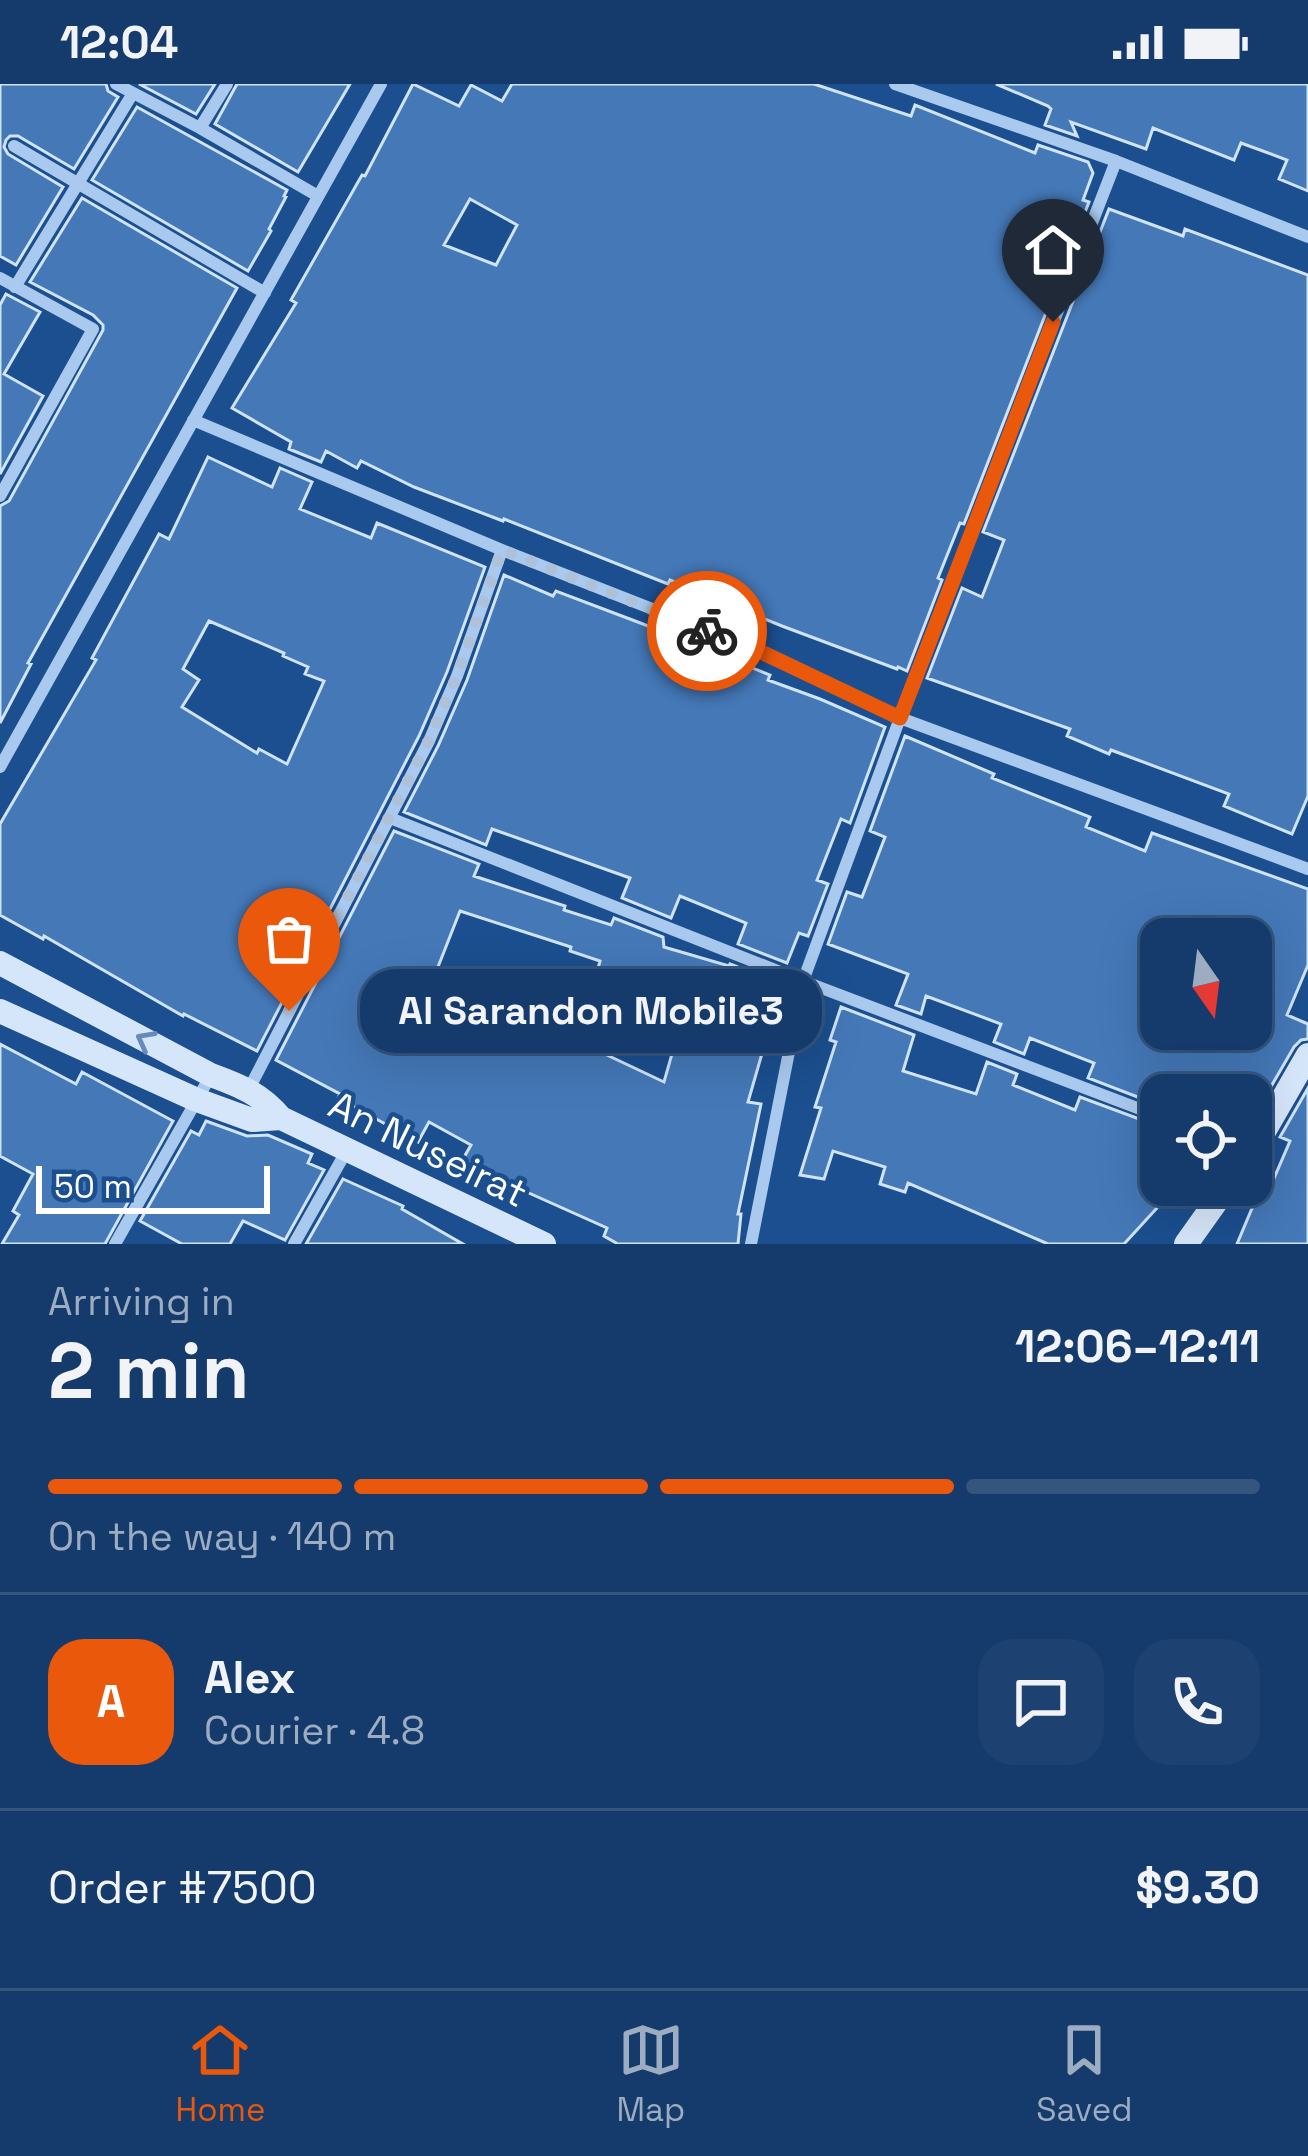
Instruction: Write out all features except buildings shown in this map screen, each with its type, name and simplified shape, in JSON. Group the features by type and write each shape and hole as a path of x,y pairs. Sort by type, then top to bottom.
{"main road":[{"name":"An Nuseirat","path":"0,963 212,1075 249,1088 281,1118 538,1243"},
{"name":"An Nuseirat","path":"0,1011 197,1100 252,1120 281,1118"},
{"path":"1272,1117 1308,1055"},
{"path":"1186,1244 1213,1206"}],"street":[{"path":"116,84 318,196"},
{"path":"200,128 227,84"},
{"path":"0,766 381,84"},
{"path":"895,84 1116,161 1308,237"},
{"path":"15,287 133,93"},
{"path":"14,146 265,292"},
{"path":"752,1244 803,981 1116,161"},
{"path":"0,278 93,329 0,496"},
{"path":"193,420 502,550 757,650 900,718 1308,869"},
{"path":"249,1088 390,818 457,676 502,550"},
{"path":"390,818 1140,1109"},
{"path":"115,1244 212,1075"},
{"path":"294,1244 347,1149"}],"way so far":[{"path":"289,1011 429,740 502,550 707,631"}],"place":[{"name":"Al Sarandon Mobile3","path":"289,1011"}],"route":[{"path":"707,631 900,718 1053,322"}]}
